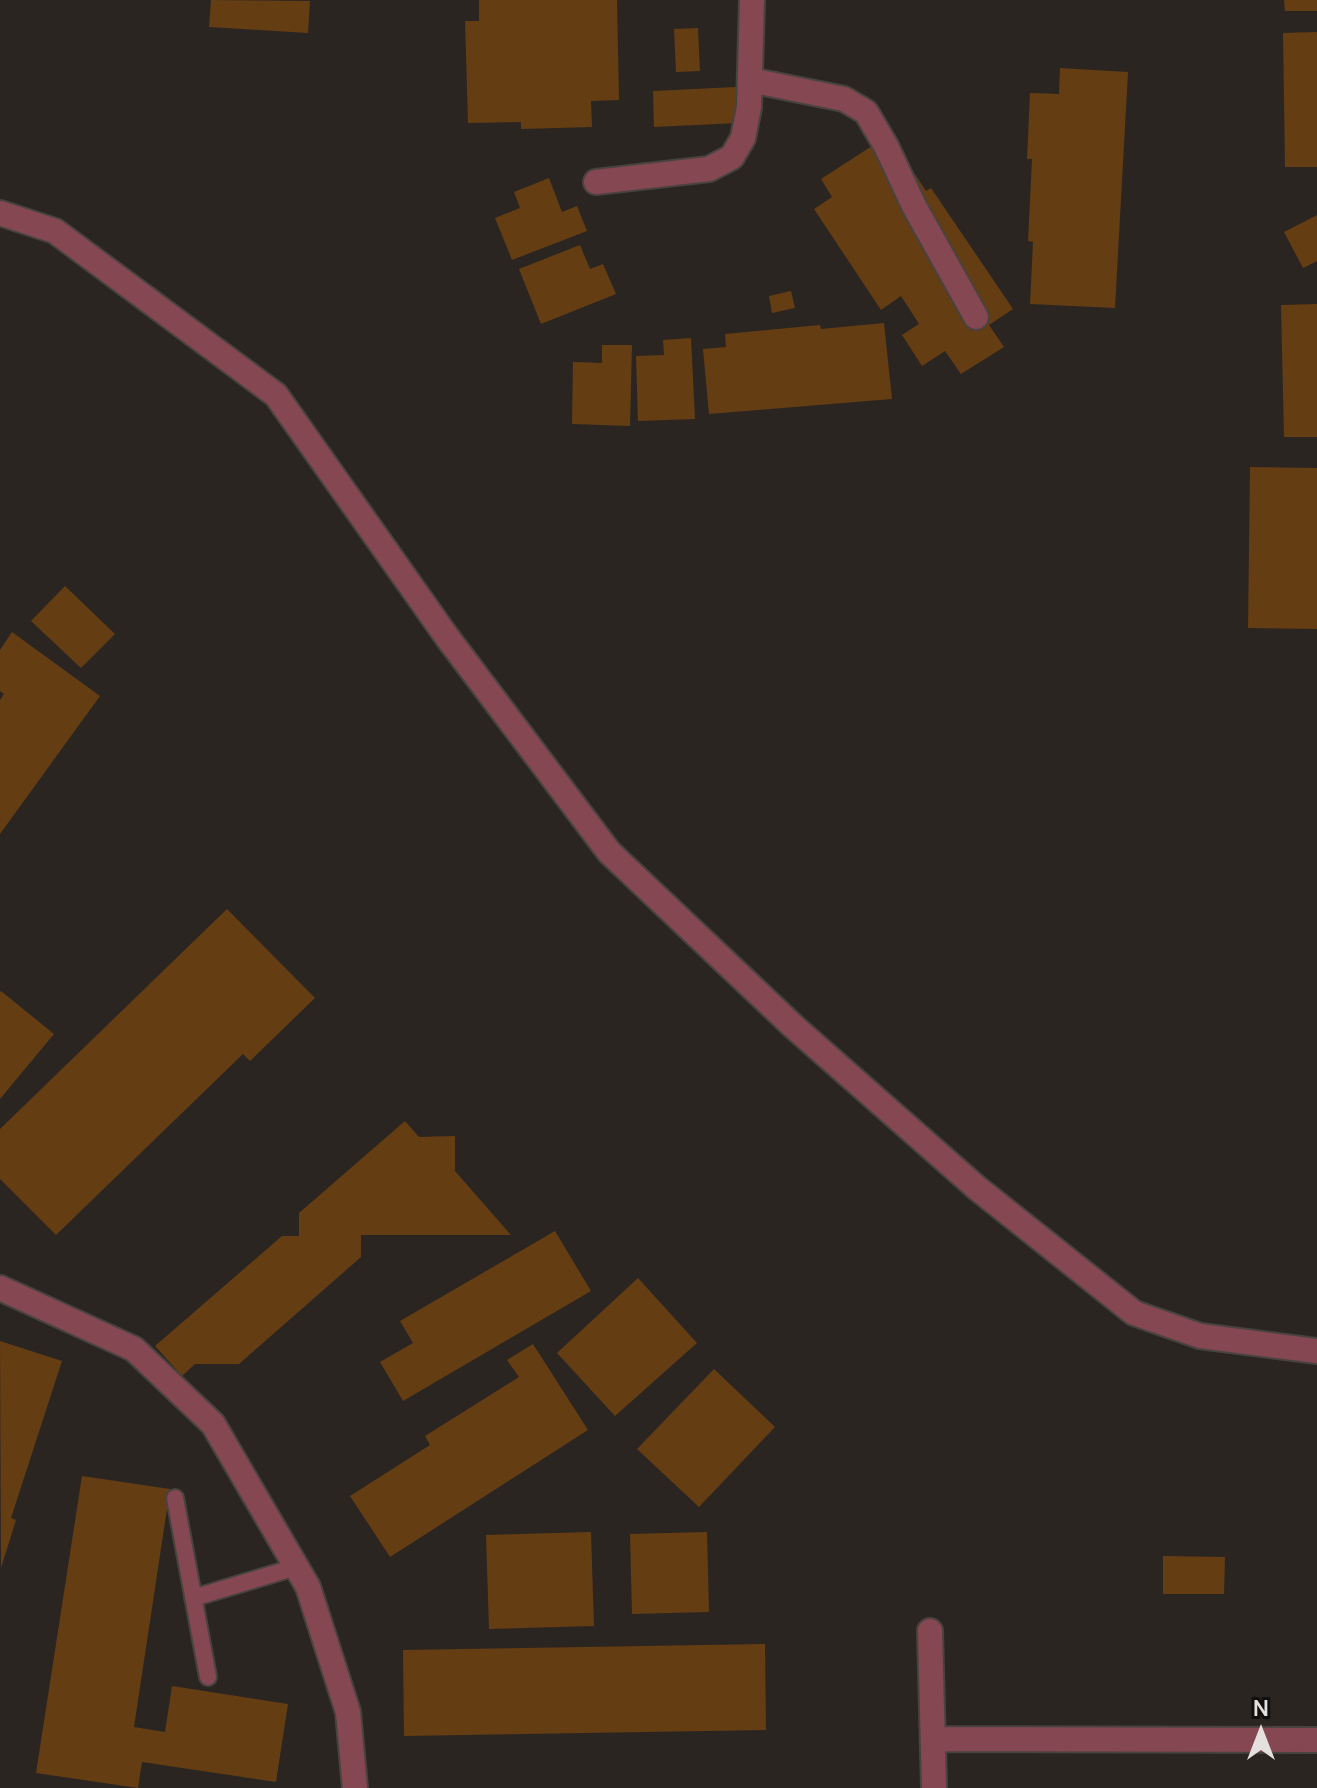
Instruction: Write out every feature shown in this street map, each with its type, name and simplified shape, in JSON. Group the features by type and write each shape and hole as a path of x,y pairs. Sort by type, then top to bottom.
{"street":[{"path":"596,182 709,169 732,157 743,138 749,107 752,0"},
{"path":"750,80 844,99 866,112 976,317"},
{"path":"0,213 55,231 276,395 447,637 609,852 793,1026 977,1188 1134,1313 1200,1336 1317,1351"},
{"path":"0,1288 134,1349 213,1424 308,1587 348,1712 355,1788"},
{"path":"930,1631 934,1788"},
{"path":"933,1739 1317,1740"}],"lane":[{"path":"175,1498 208,1677"},
{"path":"193,1598 296,1567"}],"building":[{"path":"211,0 310,1 308,33 209,27"},
{"path":"479,0 617,0 619,100 591,101 592,127 521,129 521,122 468,123 465,21 479,21"},
{"path":"1284,0 1317,0 1317,11 1285,11"},
{"path":"698,28 700,71 676,72 674,29"},
{"path":"1317,32 1317,167 1285,167 1283,33"},
{"path":"1060,68 1128,72 1115,308 1030,304 1033,242 1028,241 1032,159 1027,159 1030,93 1059,94"},
{"path":"736,87 738,123 654,127 653,91"},
{"path":"889,135 926,191 931,188 1013,309 989,325 1004,347 961,374 945,351 922,366 902,335 919,324 901,296 881,310 814,209 832,197 821,179"},
{"path":"549,178 562,212 577,206 587,231 512,260 495,218 520,208 514,192"},
{"path":"1317,215 1317,261 1303,268 1284,232"},
{"path":"580,245 590,269 603,264 616,294 541,324 519,269"},
{"path":"791,291 795,308 772,313 769,296"},
{"path":"1317,304 1317,437 1284,437 1281,305"},
{"path":"884,323 892,399 709,414 703,349 726,347 725,334 820,325 821,329"},
{"path":"691,338 695,419 638,421 636,356 664,355 663,340"},
{"path":"602,345 632,345 630,426 572,424 573,362 602,363"},
{"path":"1250,467 1317,468 1317,629 1248,628"},
{"path":"65,586 115,634 81,668 31,621"},
{"path":"12,632 100,696 0,834 0,700 4,694 0,691 0,650"},
{"path":"227,909 315,998 250,1061 243,1054 56,1235 0,1179 0,1129"},
{"path":"0,992 54,1034 0,1099"},
{"path":"405,1121 419,1137 455,1136 455,1171 511,1235 361,1235 361,1257 239,1364 195,1364 182,1376 155,1346 282,1236 299,1236 299,1213"},
{"path":"555,1231 591,1291 403,1401 380,1362 413,1343 400,1321"},
{"path":"638,1278 697,1343 615,1416 557,1353"},
{"path":"0,1341 62,1361 11,1518 16,1520 1,1568"},
{"path":"533,1344 588,1430 390,1557 350,1496 430,1445 425,1436 519,1377 507,1360"},
{"path":"714,1369 775,1427 699,1507 637,1449"},
{"path":"82,1476 170,1489 134,1727 165,1732 172,1686 288,1704 276,1782 142,1762 138,1788 36,1773"},
{"path":"591,1532 594,1626 489,1629 486,1535"},
{"path":"707,1532 709,1612 632,1614 630,1534"},
{"path":"1163,1556 1225,1557 1224,1594 1163,1594"},
{"path":"765,1644 766,1730 404,1736 403,1650"}]}
